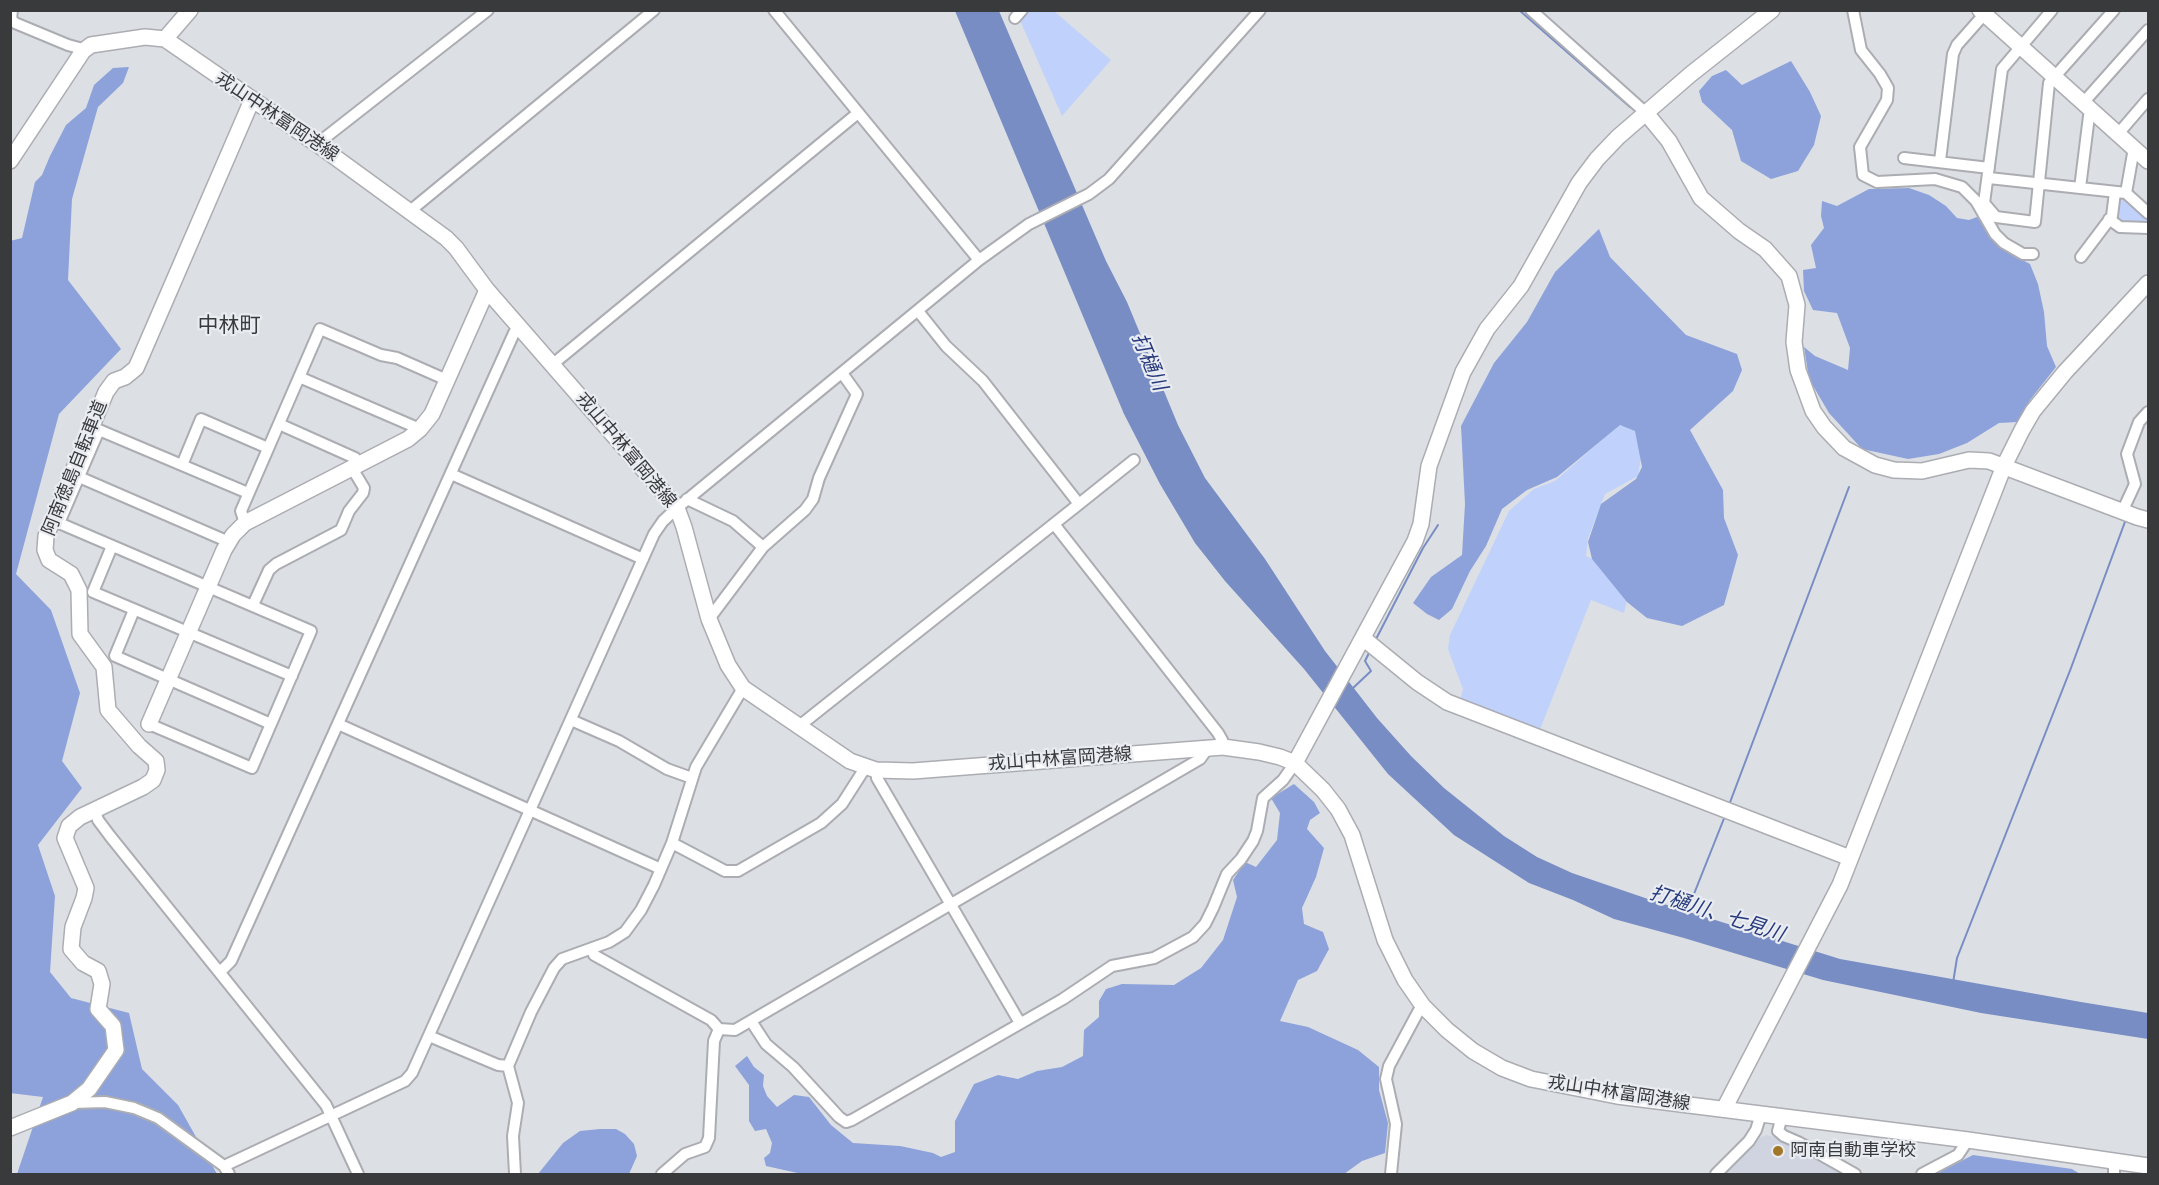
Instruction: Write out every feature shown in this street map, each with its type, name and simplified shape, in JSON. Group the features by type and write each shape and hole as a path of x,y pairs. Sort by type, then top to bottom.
{"main road":[{"path":"10,161 84,51 91,45 145,37 165,39 190,10"},
{"path":"1295,763 1415,541 1421,524 1432,456 1463,372 1487,329 1521,286 1579,183 1596,159 1618,137 1691,74 1772,10"},
{"path":"1984,12 2148,161"},
{"name":"戎山中林富岡港線","path":"165,39 446,237 519,327 682,504 684,527 709,620 728,665 743,688 850,761 870,769 913,771 1215,748 1259,752 1295,763 1323,790 1338,809 1352,835 1385,940 1405,980 1423,1006 1446,1030 1502,1068 1531,1079 1617,1096 1968,1140 2114,1167 2148,1166"},
{"name":"阿南徳島自転車道","path":"10,1128 72,1103 89,1089 116,1050 113,1026 98,1009 102,984 98,972 83,963 71,949 73,927 86,888 65,838 69,826 80,817 153,780 157,770 156,761 139,746 108,710 104,667 81,634 79,590 71,574 49,560 45,550 46,536 106,392 114,381 125,377 135,368 140,359 252,99"},
{"path":"1646,113 1669,141 1701,198 1739,231 1765,249 1789,276 1797,305 1794,342 1798,370 1813,411 1834,439 1856,456 1875,465 1894,470 1922,471 1969,460 1989,461 2148,520"},
{"path":"1724,1109 1840,885 2004,466 2033,411 2065,372 2148,283"},
{"path":"149,724 207,587 229,542 245,523 408,439 420,429 432,414 487,290"},
{"path":"1363,638 1417,682 1448,702 1850,858"}],"street":[{"path":"12,10 12,21 19,25 84,51"},
{"path":"317,144 488,10"},
{"path":"410,211 654,10"},
{"path":"774,10 979,260"},
{"path":"72,1103 105,1102 134,1108 158,1118 227,1170 331,1115 405,1081 412,1074 654,534 663,522 979,260 1034,221 1089,194 1109,179 1260,10"},
{"path":"1531,10 1646,113"},
{"path":"1853,10 1862,50 1888,88 1887,100 1860,147 1863,175 1877,182 1935,179 1962,187 1976,201 1989,226 2004,243 2023,254 2033,255"},
{"path":"2052,10 2002,69 1984,203 1996,217 2035,222 2049,83 2114,10"},
{"path":"1940,161 1953,54 1957,45 1984,12"},
{"path":"2080,188 2087,107 2148,30"},
{"path":"2118,134 2148,99"},
{"path":"553,364 858,113"},
{"path":"2081,257 2112,216 2134,148"},
{"path":"1904,158 1940,161 2038,184 2120,193 2148,213"},
{"path":"2109,219 2120,227 2148,228"},
{"path":"918,311 946,346 983,381 1079,504"},
{"path":"220,972 231,961 514,333 519,327"},
{"path":"245,523 241,511 320,328 381,355 397,358 447,380"},
{"path":"709,620 763,547 805,510 813,499 819,478 857,394 842,373"},
{"path":"299,377 420,429"},
{"path":"2127,514 2135,483 2127,454 2139,422 2148,412"},
{"path":"182,465 201,419 268,448"},
{"path":"253,605 269,570 276,564 341,530 349,511 363,493 364,488 356,466 356,458 279,424"},
{"path":"149,724 252,768 311,631 59,523 99,430 248,493"},
{"path":"798,726 1134,460"},
{"path":"451,474 643,559"},
{"path":"79,477 229,542"},
{"path":"682,504 733,521 763,547"},
{"path":"592,948 594,955 711,1020 719,1029 735,1030 1200,759 1215,748 1222,740 1218,733 1054,524"},
{"path":"112,546 93,592 292,676"},
{"path":"134,610 115,656 271,724"},
{"path":"515,1174 513,1136 518,1103 508,1066 531,1012 554,968 562,959 609,942 625,932 640,910 672,843 696,767 743,688"},
{"path":"571,720 619,741 667,769 692,778"},
{"path":"338,724 661,869"},
{"path":"751,1021 766,1044 793,1067 839,1117 846,1122 852,1120 1086,984 1112,966 1154,958 1193,937 1205,924 1227,874 1242,859 1253,841 1263,798 1283,780 1295,763"},
{"path":"672,843 725,872 738,871 821,823 842,804 870,769 1020,1023"},
{"path":"95,811 98,820 110,837 326,1105 358,1174"},
{"path":"1391,1174 1396,1124 1386,1079 1389,1066 1423,1006"},
{"path":"662,1174 685,1154 705,1147 709,1138 714,1041 719,1029"},
{"path":"429,1036 498,1065 508,1066"},
{"path":"1716,1174 1749,1141 1756,1130 1761,1114"},
{"path":"1782,1116 1778,1131 1784,1136 1855,1174"},
{"path":"1922,1174 1958,1155 1968,1140"}],"shaded area":[{"path":"1026,11 1054,11 1111,60 1062,116 1019,18"},
{"path":"1791,61 1810,92 1821,116 1814,145 1798,171 1771,179 1741,161 1732,130 1702,102 1699,91 1712,76 1726,70 1742,85"},
{"path":"129,67 123,83 98,107 72,199 68,280 121,349 59,414 16,574 51,610 80,693 62,761 82,788 38,845 55,896 50,972 71,998 129,1013 142,1069 178,1105 217,1174 17,1174 43,1097 10,1093 10,241 22,238 35,182 42,175 66,125 86,108 94,85 113,68"},
{"path":"1909,188 1929,195 1946,206 1957,218 1969,220 1977,217 1992,237 2011,254 2030,264 2038,284 2044,312 2047,346 2056,367 2030,400 2018,422 1999,423 1967,443 1939,454 1908,459 1862,449 1829,413 1809,379 1804,347 1815,356 1848,370 1850,348 1837,313 1813,310 1804,291 1803,270 1816,268 1811,245 1824,228 1821,216 1822,201 1837,206 1869,189"},
{"path":"2120,197 2125,197 2148,217 2148,226 2121,225 2117,221"},
{"path":"1599,229 1610,257 1686,335 1737,354 1742,370 1733,391 1690,430 1723,490 1724,518 1738,555 1724,605 1682,626 1647,618 1627,602 1592,559 1588,542 1601,504 1636,479 1642,467 1635,431 1620,425 1557,477 1527,490 1502,509 1486,546 1470,571 1452,609 1439,620 1413,603 1431,577 1462,555 1465,504 1461,426 1494,363 1527,322 1555,272"},
{"path":"1627,418 1639,418 1642,450 1638,476 1605,494 1588,538 1586,556 1608,566 1629,592 1624,613 1591,600 1539,732 1460,701 1463,689 1448,649 1450,635 1509,511 1534,489 1555,481"},
{"path":"1294,784 1314,802 1320,813 1310,820 1307,829 1324,848 1316,877 1302,908 1304,924 1323,932 1329,949 1317,971 1298,980 1280,1021 1308,1027 1358,1050 1379,1067 1379,1090 1388,1123 1385,1153 1362,1161 1344,1174 802,1174 766,1166 764,1158 770,1153 772,1143 766,1129 755,1131 749,1121 749,1085 735,1066 747,1056 754,1067 764,1075 763,1086 767,1096 777,1107 794,1095 809,1097 831,1125 853,1143 900,1146 941,1157 955,1152 955,1121 974,1084 998,1075 1018,1079 1037,1071 1062,1067 1083,1056 1084,1030 1099,1017 1099,1001 1106,989 1122,984 1174,985 1201,968 1223,940 1237,897 1233,880 1245,862 1256,867 1277,840 1280,813 1271,798"},
{"path":"616,1129 625,1134 634,1144 637,1156 629,1174 538,1174 563,1143 580,1131"},
{"name":"阿南自動車学校","path":"1767,1135 1796,1145 1848,1174 1725,1174 1761,1137"},
{"path":"1973,1155 2072,1169 2080,1174 1936,1174"}],"water":[{"name":"打樋川","path":"955,11 999,11 1106,261 1127,302 1178,425 1205,478 1265,559 1325,651 1377,718 1444,788 1504,836 1537,857 1572,873 1840,959 2148,1013 2148,1039 1981,1013 1823,980 1614,919 1529,883 1454,835 1388,774 1304,669 1225,581 1195,543 1160,484 1124,414"}],"waterway":[{"path":"1519,10 1630,107"},
{"path":"2135,466 2139,483"},
{"path":"1729,805 1849,487"},
{"path":"2130,508 2136,494"},
{"path":"1953,983 1957,958 2071,668 2126,519"},
{"path":"1375,641 1423,548 1438,525"},
{"path":"1352,689 1371,671 1365,661 1370,651"},
{"name":"打樋川、七見川","path":"1686,914 1725,816"}],"place":[{"name":"阿南自動車学校","path":"1778,1151"}],"district":[{"name":"中林町","path":"229,326"}]}
